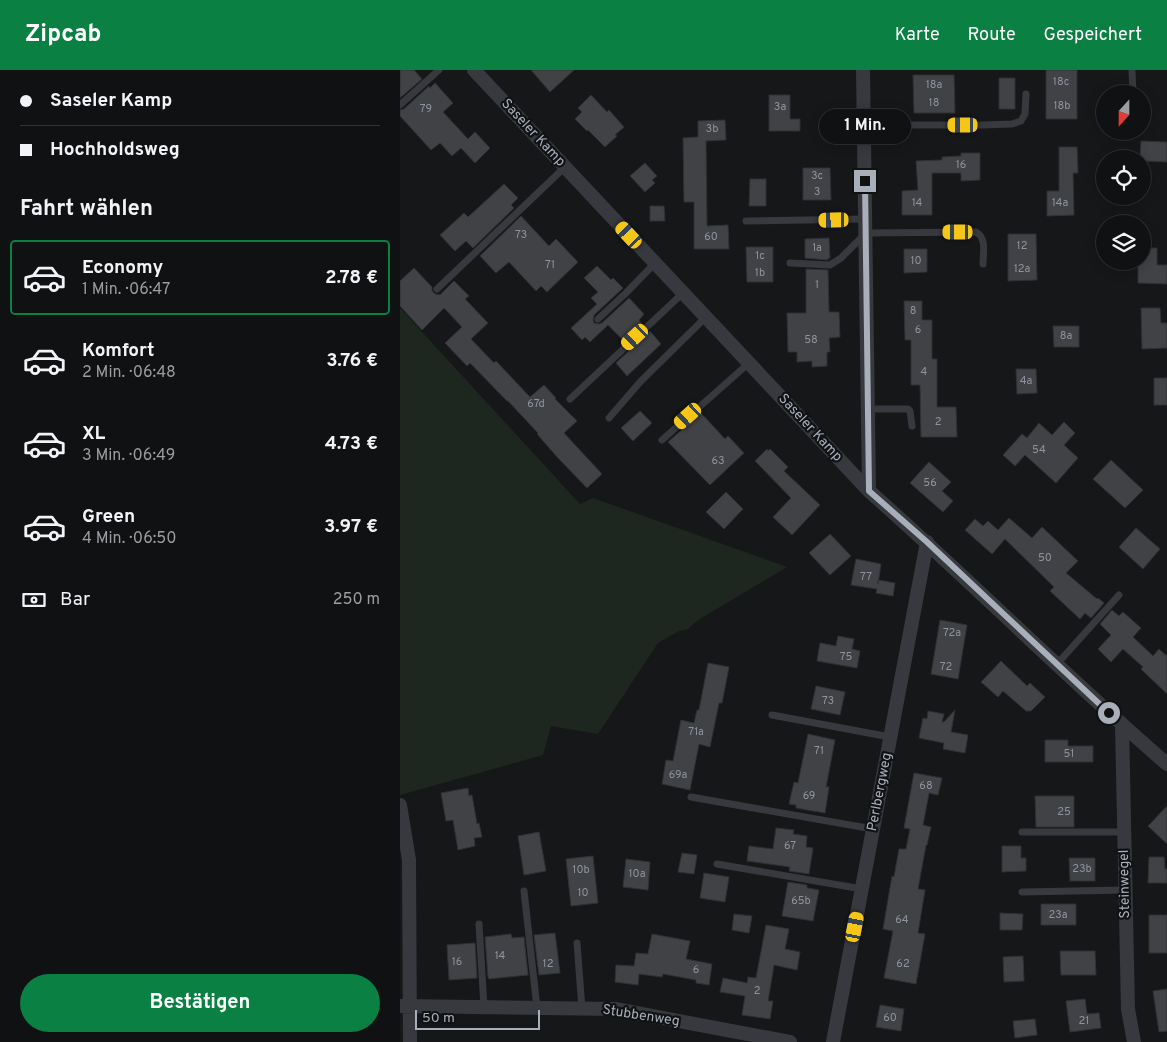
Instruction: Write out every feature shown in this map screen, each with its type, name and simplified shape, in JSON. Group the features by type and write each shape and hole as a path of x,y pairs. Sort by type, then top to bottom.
{"street":[{"name":"Saseler Kamp","path":"474,70 869,491 927,542 1122,725 1167,764"},
{"path":"863,70 869,491"},
{"name":"Perlbergweg","path":"833,1042 927,542"},
{"name":"Steinwegel","path":"1122,725 1128,1009 1134,1042"},
{"path":"400,805 409,860 405,1006 410,1042"},
{"name":"Stubbenweg","path":"405,1006 615,1009 790,1042"}],"lane":[{"path":"400,105 439,70"},
{"path":"1132,70 1133,85"},
{"path":"864,125 1012,124 1021,121 1025,114 1026,94"},
{"path":"437,289 565,167"},
{"path":"746,220 976,232 983,240 983,264"},
{"path":"790,264 830,265 841,258 866,226"},
{"path":"598,319 655,263"},
{"path":"570,399 684,293"},
{"path":"609,418 641,381 706,317"},
{"path":"662,440 749,363"},
{"path":"868,409 908,409 912,426"},
{"path":"1057,664 1119,595"},
{"path":"772,715 890,737"},
{"path":"691,797 873,829"},
{"path":"1022,832 1124,832"},
{"path":"718,864 862,889"},
{"path":"1022,892 1125,890"},
{"path":"524,891 537,1008"},
{"path":"479,924 484,1007"},
{"path":"576,942 582,1008"}],"shaded area":[{"path":"400,308 580,504 593,498 787,567 698,620 688,629 679,631 658,643 598,734 551,726 543,755 400,795"}],"building":[{"path":"400,70 414,70 422,79 400,98"},
{"path":"531,70 574,70 550,92"},
{"path":"1046,70 1077,70 1077,119 1046,119"},
{"path":"913,75 954,75 955,113 914,113"},
{"path":"999,78 1015,78 1015,109 999,109"},
{"path":"435,83 453,103 443,112 468,139 475,132 490,148 475,163 461,148 452,156 440,143 431,150 400,116 400,110 404,109 429,86 430,88"},
{"path":"591,95 607,112 609,110 624,127 605,147 575,119 582,112 578,108"},
{"path":"769,95 790,95 790,119 800,119 800,131 769,131"},
{"path":"725,120 726,140 706,141 707,226 728,225 729,249 694,249 694,202 684,202 683,138 698,137 698,121"},
{"path":"1141,141 1167,142 1167,162 1151,161 1151,150 1140,150"},
{"path":"1059,147 1077,147 1078,173 1073,173 1074,215 1047,216 1047,191 1059,191"},
{"path":"961,153 980,153 980,180 961,181 961,173 932,173 932,215 902,215 902,191 918,190 916,161 942,160 942,157 961,156"},
{"path":"645,163 657,176 652,180 655,183 645,192 630,176"},
{"path":"803,168 830,168 831,200 803,200"},
{"path":"750,179 766,179 766,206 749,206"},
{"path":"504,184 518,198 511,205 514,208 473,248 466,241 455,251 440,235 464,213 468,217"},
{"path":"650,206 664,206 665,221 650,221"},
{"path":"521,216 549,246 556,239 578,262 547,292 541,286 536,291 509,262 496,273 480,256"},
{"path":"1008,234 1036,234 1037,280 1008,281"},
{"path":"829,238 830,258 828,260 805,258 805,239"},
{"path":"746,247 773,247 773,282 747,282"},
{"path":"1151,248 1157,248 1157,265 1167,265 1167,284 1138,283 1138,270 1151,270"},
{"path":"904,249 927,249 927,272 904,273"},
{"path":"597,266 611,280 613,278 623,288 594,315 594,323 602,323 629,298 644,314 639,320 642,324 624,341 608,325 590,342 585,337 582,340 571,328 597,304 591,298 598,292 584,278"},
{"path":"414,268 432,287 432,291 435,294 440,295 454,281 469,296 465,299 488,323 471,339 494,363 496,361 530,397 544,385 577,421 564,433 602,474 587,488 508,401 470,363 467,366 445,343 462,327 444,308 422,330 400,306 400,281"},
{"path":"806,269 828,270 829,312 839,312 840,337 829,338 830,352 827,352 827,366 812,367 812,361 797,362 797,352 788,352 787,313 806,313"},
{"path":"904,301 922,301 922,320 932,320 932,359 937,359 937,407 956,407 957,437 921,437 920,385 911,385 911,340 905,340"},
{"path":"1141,308 1160,308 1161,323 1167,323 1167,348 1142,349"},
{"path":"1053,326 1079,326 1079,347 1054,347"},
{"path":"650,331 661,344 627,376 616,363"},
{"path":"1016,369 1036,369 1037,393 1017,394"},
{"path":"1154,378 1167,378 1167,405 1154,405"},
{"path":"640,411 652,423 633,441 621,428"},
{"path":"701,413 725,439 728,436 744,453 710,485 668,442"},
{"path":"1064,422 1075,433 1064,445 1078,458 1056,483 1025,455 1015,466 1003,455 1022,434 1027,438 1039,423 1052,435"},
{"path":"767,449 768,451 770,449 788,467 784,471 820,505 792,535 773,517 791,498 755,461"},
{"path":"1111,460 1143,490 1125,508 1093,479"},
{"path":"929,462 951,482 942,491 953,501 943,512 910,483"},
{"path":"726,492 743,509 724,529 706,512"},
{"path":"1009,518 1032,538 1042,527 1078,561 1066,573 1104,603 1091,618 1085,613 1080,619 1050,591 1054,587 1005,539 992,554 965,530 975,519 983,526 988,521 998,530"},
{"path":"1136,528 1160,549 1143,569 1119,547"},
{"path":"830,534 851,556 830,575 809,553"},
{"path":"856,559 881,564 879,580 895,583 893,596 876,593 877,589 851,585"},
{"path":"1112,610 1119,616 1123,612 1141,628 1133,637 1153,656 1159,649 1167,656 1167,694 1141,669 1143,667 1123,649 1111,662 1098,649 1111,635 1100,624"},
{"path":"940,620 967,625 958,679 931,674"},
{"path":"838,636 854,639 852,649 860,651 857,668 817,661 820,643 836,646"},
{"path":"1001,661 1027,686 1030,683 1045,697 1031,711 1026,711 1003,691 998,697 981,682"},
{"path":"708,663 729,667 722,703 719,703 710,747 699,744 690,790 662,784 666,760 673,761 681,720 694,723 697,710 699,710"},
{"path":"816,686 845,692 840,715 811,709"},
{"path":"955,710 951,732 968,735 965,753 943,749 944,743 919,738 923,718 927,719 928,711 944,714 942,722 944,722"},
{"path":"808,734 835,740 826,787 829,787 825,813 796,808 796,805 789,804 794,782 798,783"},
{"path":"1045,740 1068,740 1068,746 1093,746 1093,762 1045,762"},
{"path":"914,773 942,778 938,795 929,793 923,825 931,827 918,889 925,890 918,933 925,934 916,984 884,978 893,931 883,929 892,876 894,877 899,849 906,849 910,829 904,828"},
{"path":"468,788 469,796 472,795 477,824 479,823 482,837 474,838 475,846 458,850 453,820 446,821 441,793"},
{"path":"1035,796 1074,796 1074,827 1036,827"},
{"path":"1167,806 1167,844 1148,826"},
{"path":"776,828 794,830 793,834 807,836 806,847 813,848 809,874 789,871 790,867 747,861 749,846 773,849"},
{"path":"539,832 546,871 524,875 518,836"},
{"path":"1002,846 1021,846 1021,858 1026,858 1026,871 1002,872"},
{"path":"682,853 697,855 694,874 678,872"},
{"path":"593,856 598,903 571,906 566,859"},
{"path":"1149,857 1164,857 1165,869 1167,869 1167,883 1148,883"},
{"path":"1069,858 1095,858 1095,881 1070,881"},
{"path":"626,859 650,862 648,890 623,887"},
{"path":"704,873 729,877 725,902 700,898"},
{"path":"788,882 807,885 807,888 819,890 813,921 782,916"},
{"path":"1041,904 1076,904 1076,925 1041,925"},
{"path":"1000,913 1023,914 1022,930 1000,930"},
{"path":"734,914 752,916 749,933 732,930"},
{"path":"1149,915 1167,915 1167,953 1149,953"},
{"path":"766,925 789,929 785,949 800,952 797,970 774,965 768,1001 773,1001 770,1019 742,1015 745,996 720,992 723,978 747,983 748,977 756,978"},
{"path":"555,933 560,973 539,975 534,935"},
{"path":"511,934 512,938 524,937 528,975 489,979 485,937"},
{"path":"652,934 690,941 686,959 712,964 709,985 696,983 696,980 663,974 662,977 639,974 638,985 615,982 616,965 634,966 636,953 648,954"},
{"path":"475,943 477,978 449,980 447,945"},
{"path":"1060,951 1095,951 1096,975 1061,975"},
{"path":"1023,956 1024,981 1004,982 1003,957"},
{"path":"1167,989 1167,1031 1159,1032 1153,991"},
{"path":"1085,999 1087,1014 1099,1013 1101,1028 1070,1032 1066,1001"},
{"path":"880,1005 904,1009 901,1031 876,1027"},
{"path":"1035,1019 1037,1035 1015,1038 1013,1021"}],"route":[{"path":"865,181 869,491 927,542 1109,713"}]}
